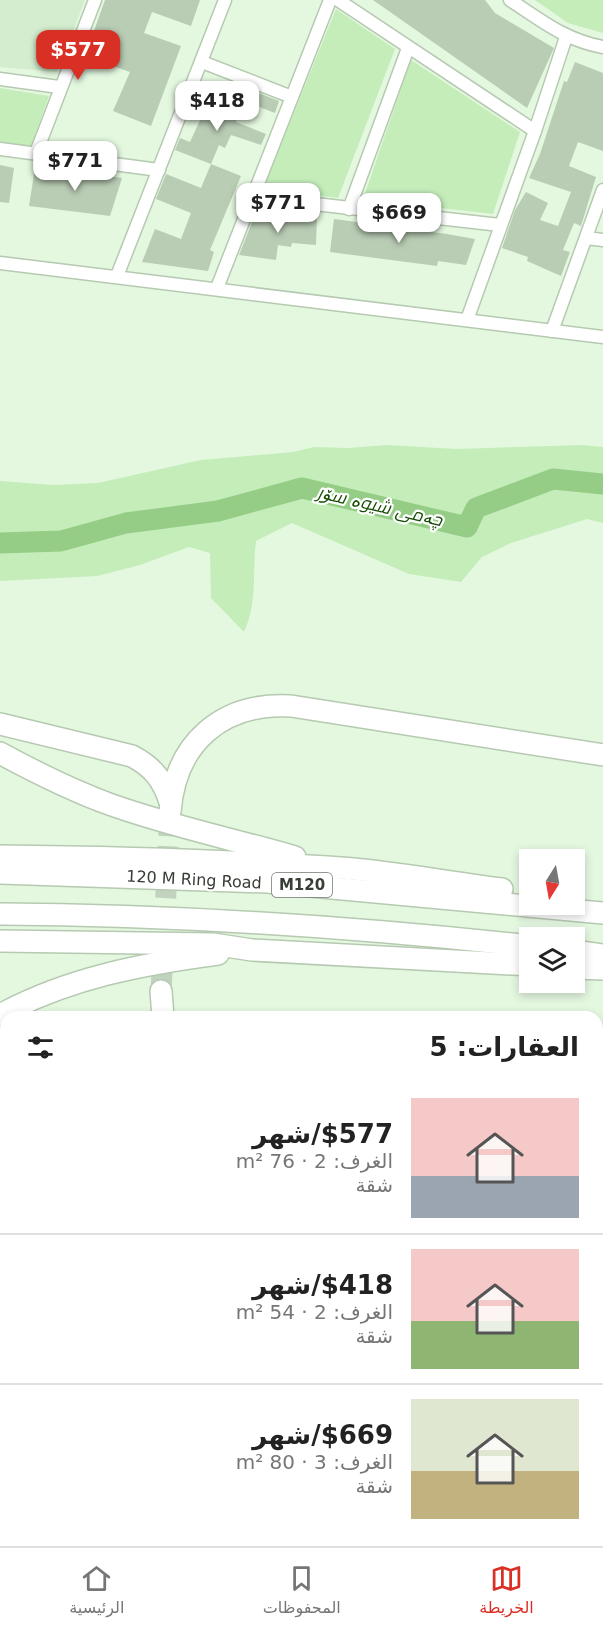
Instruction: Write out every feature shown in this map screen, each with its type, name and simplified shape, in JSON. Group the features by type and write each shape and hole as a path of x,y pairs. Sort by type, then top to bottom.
{"highway":[{"path":"0,724 132,756 160,778 170,808 180,765 199,738 230,716 266,706 291,706 603,755"},
{"path":"0,753 45,777 108,804 327,867"},
{"path":"0,856 327,867 450,880 519,892"},
{"name":"120 M Ring Road","path":"0,873 267,882 598,912"},
{"path":"0,914 231,921 438,936 519,945"},
{"path":"0,941 191,943 252,950 519,964"},
{"path":"9,1011 60,989 130,968 252,950"},
{"path":"585,953 603,955"},
{"path":"585,968 603,969"},
{"path":"161,992 163,1011"}],"street":[{"path":"36,153 59,87 95,0"},
{"path":"117,276 225,0"},
{"path":"217,288 330,0"},
{"path":"338,0 535,131"},
{"path":"510,0 566,37 579,43 603,47"},
{"path":"466,320 535,131 566,37"},
{"path":"349,209 408,48"},
{"path":"202,62 292,97"},
{"path":"0,79 59,87"},
{"path":"0,149 159,170"},
{"path":"552,331 603,190"},
{"path":"253,197 500,225"},
{"path":"585,238 603,240"},
{"path":"0,263 603,337"}],"shaded area":[{"path":"0,0 85,0 57,72 0,67"},
{"path":"535,0 603,0 603,33 568,23"},
{"path":"336,9 395,49 338,198 263,189"},
{"path":"411,60 520,132 493,214 363,199"},
{"path":"0,88 49,96 31,146 0,142"},
{"path":"387,445 457,449 582,445 603,447 603,523 587,519 511,543 482,557 461,582 409,574 292,523 256,541 253,598 244,632 211,598 210,553 189,547 140,565 97,576 0,581 0,481 53,485 98,483 201,460 293,452 314,447 348,448"}],"building":[{"path":"105,0 200,0 191,26 152,12 144,33 181,46 151,126 113,111 130,72 85,56"},
{"path":"373,0 485,0 495,13 554,48 527,108"},
{"path":"575,62 603,73 603,151 578,142 569,166 596,177 581,226 574,223 563,250 570,252 561,276 527,261 528,257 502,248 515,210 526,192 548,203 540,220 558,226 571,192 529,178 540,154 564,81 567,82"},
{"path":"251,90 279,101 275,113 246,102"},
{"path":"210,98 242,108 236,122 266,134 261,145 231,135 225,148 219,145 211,164 175,150 180,138 190,142"},
{"path":"211,164 241,176 210,250 214,252 208,271 142,262 155,229 181,239 191,213 156,199 166,174 201,188"},
{"path":"0,165 14,168 9,203 0,202"},
{"path":"35,168 79,176 80,172 122,178 110,216 29,206"},
{"path":"256,212 295,217 296,213 317,216 316,245 292,243 291,247 278,245 276,260 239,255"},
{"path":"334,219 475,239 466,265 438,261 437,266 330,252"}],"waterway":[{"name":"چەمی شیوە سۆر","path":"0,543 61,541 126,523 218,511 302,488 467,527 476,508 553,479 603,484"}],"tunnel":[{"path":"161,991 170,812"}]}
